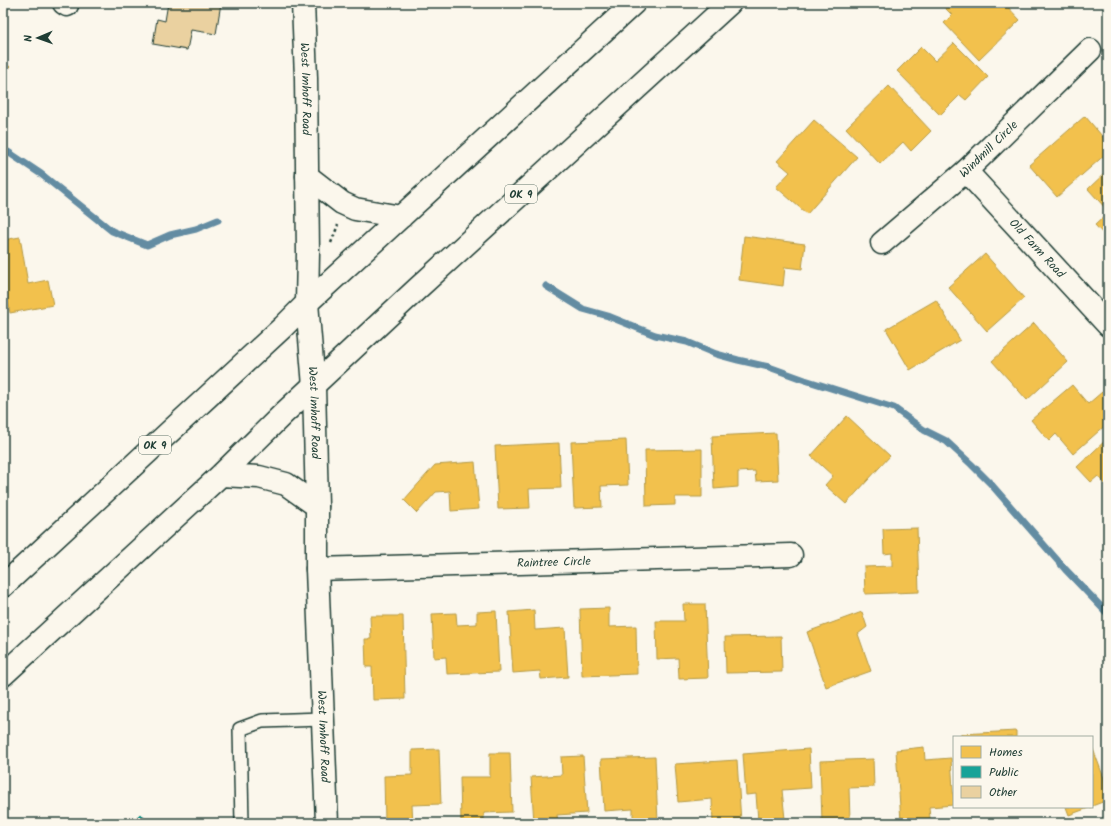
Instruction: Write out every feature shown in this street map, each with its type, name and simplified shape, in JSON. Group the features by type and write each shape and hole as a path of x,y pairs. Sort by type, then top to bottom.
{"main road":[{"name":"West Imhoff Road","path":"303,3 306,78 308,253 307,303 314,386 317,569 327,823"},
{"name":"OK 9","path":"3,586 307,303 634,3"},
{"name":"OK 9","path":"3,675 221,475 417,289 730,3"},
{"name":"Windmill Circle","path":"882,243 966,171 1090,50"},
{"name":"Old Farm Road","path":"966,171 1108,325"},
{"path":"307,176 342,203 355,208 401,217"},
{"path":"221,475 259,477 286,484 317,506"},
{"name":"Raintree Circle","path":"317,569 792,555"}],"lane":[{"path":"242,823 240,729 262,721 323,719"}],"path":[{"path":"330,247 340,222"}],"building: Homes":[{"path":"945,3 1004,3 1020,20 979,60 944,23 952,15 942,5"},
{"path":"954,43 988,77 966,100 960,95 940,115 897,71 921,47 935,61"},
{"path":"3,61 10,67 3,75"},
{"path":"889,86 931,131 911,151 903,142 880,164 846,128"},
{"path":"1085,116 1108,143 1108,152 1057,197 1029,165"},
{"path":"814,120 857,157 807,214 776,187 790,172 777,161"},
{"path":"1108,170 1108,211 1088,189"},
{"path":"1108,213 1108,239 1095,225"},
{"path":"744,236 805,244 802,269 785,267 783,286 739,280"},
{"path":"20,237 28,284 48,280 53,305 10,313 6,291 3,291 3,240"},
{"path":"985,254 1024,298 987,331 948,287"},
{"path":"936,300 960,340 910,370 886,329"},
{"path":"1034,323 1068,362 1027,400 992,361"},
{"path":"1072,385 1088,404 1102,392 1108,399 1108,423 1073,454 1056,434 1049,441 1031,420"},
{"path":"847,416 890,456 846,504 825,485 833,476 811,456"},
{"path":"776,433 778,480 756,481 755,471 738,472 738,487 714,489 712,436"},
{"path":"1108,438 1108,487 1098,476 1091,482 1077,467"},
{"path":"626,440 628,485 601,486 602,507 574,508 571,442"},
{"path":"559,443 561,488 529,489 530,508 498,509 495,446"},
{"path":"702,449 702,497 675,497 675,505 646,506 645,450"},
{"path":"475,462 479,509 451,511 450,491 436,492 417,513 404,500 435,465"},
{"path":"917,528 919,592 865,594 864,567 892,566 892,553 884,554 883,529"},
{"path":"683,604 705,604 708,678 679,679 678,658 657,659 656,621 684,621"},
{"path":"609,608 609,627 636,626 637,674 582,676 580,609"},
{"path":"534,610 535,630 565,628 568,677 541,679 540,671 513,673 509,612"},
{"path":"496,611 499,672 447,674 446,657 434,658 432,614 456,613 457,625 477,624 477,612"},
{"path":"862,612 867,627 858,634 871,671 826,687 807,632"},
{"path":"370,616 403,616 405,699 373,700 372,667 366,667 365,639 371,639"},
{"path":"781,636 782,672 726,673 725,637"},
{"path":"1016,731 1016,736 961,736 961,734"},
{"path":"924,747 925,760 951,758 953,805 929,807 930,819 901,821 896,750"},
{"path":"439,749 441,804 412,805 413,823 385,823 384,776 412,775 412,750"},
{"path":"809,749 811,788 782,790 785,819 758,821 756,794 746,795 743,754"},
{"path":"1093,749 1108,789 1108,800 1093,806"},
{"path":"490,753 510,753 512,812 484,813 484,823 461,823 460,777 490,777"},
{"path":"583,756 587,813 557,815 558,823 534,823 531,777 562,775 561,757"},
{"path":"655,757 658,822 633,823 633,809 604,811 601,759"},
{"path":"873,759 874,787 849,788 850,821 822,822 820,761"},
{"path":"737,760 741,822 713,823 712,799 678,802 675,764"},
{"path":"1066,808 1088,808 1069,815"}],"building: Public":[{"path":"140,814 150,823 132,823"}],"building: Other":[{"path":"168,3 221,3 216,34 191,30 187,50 153,44 157,19 165,21"}],"waterway":[{"path":"3,152 8,152 41,174 112,231 147,245 170,235 196,229 218,220"},
{"path":"546,286 583,309 608,316 655,335 687,342 716,354 769,367 894,408 924,430 946,441 971,464 990,483 1065,569 1108,614"}]}
